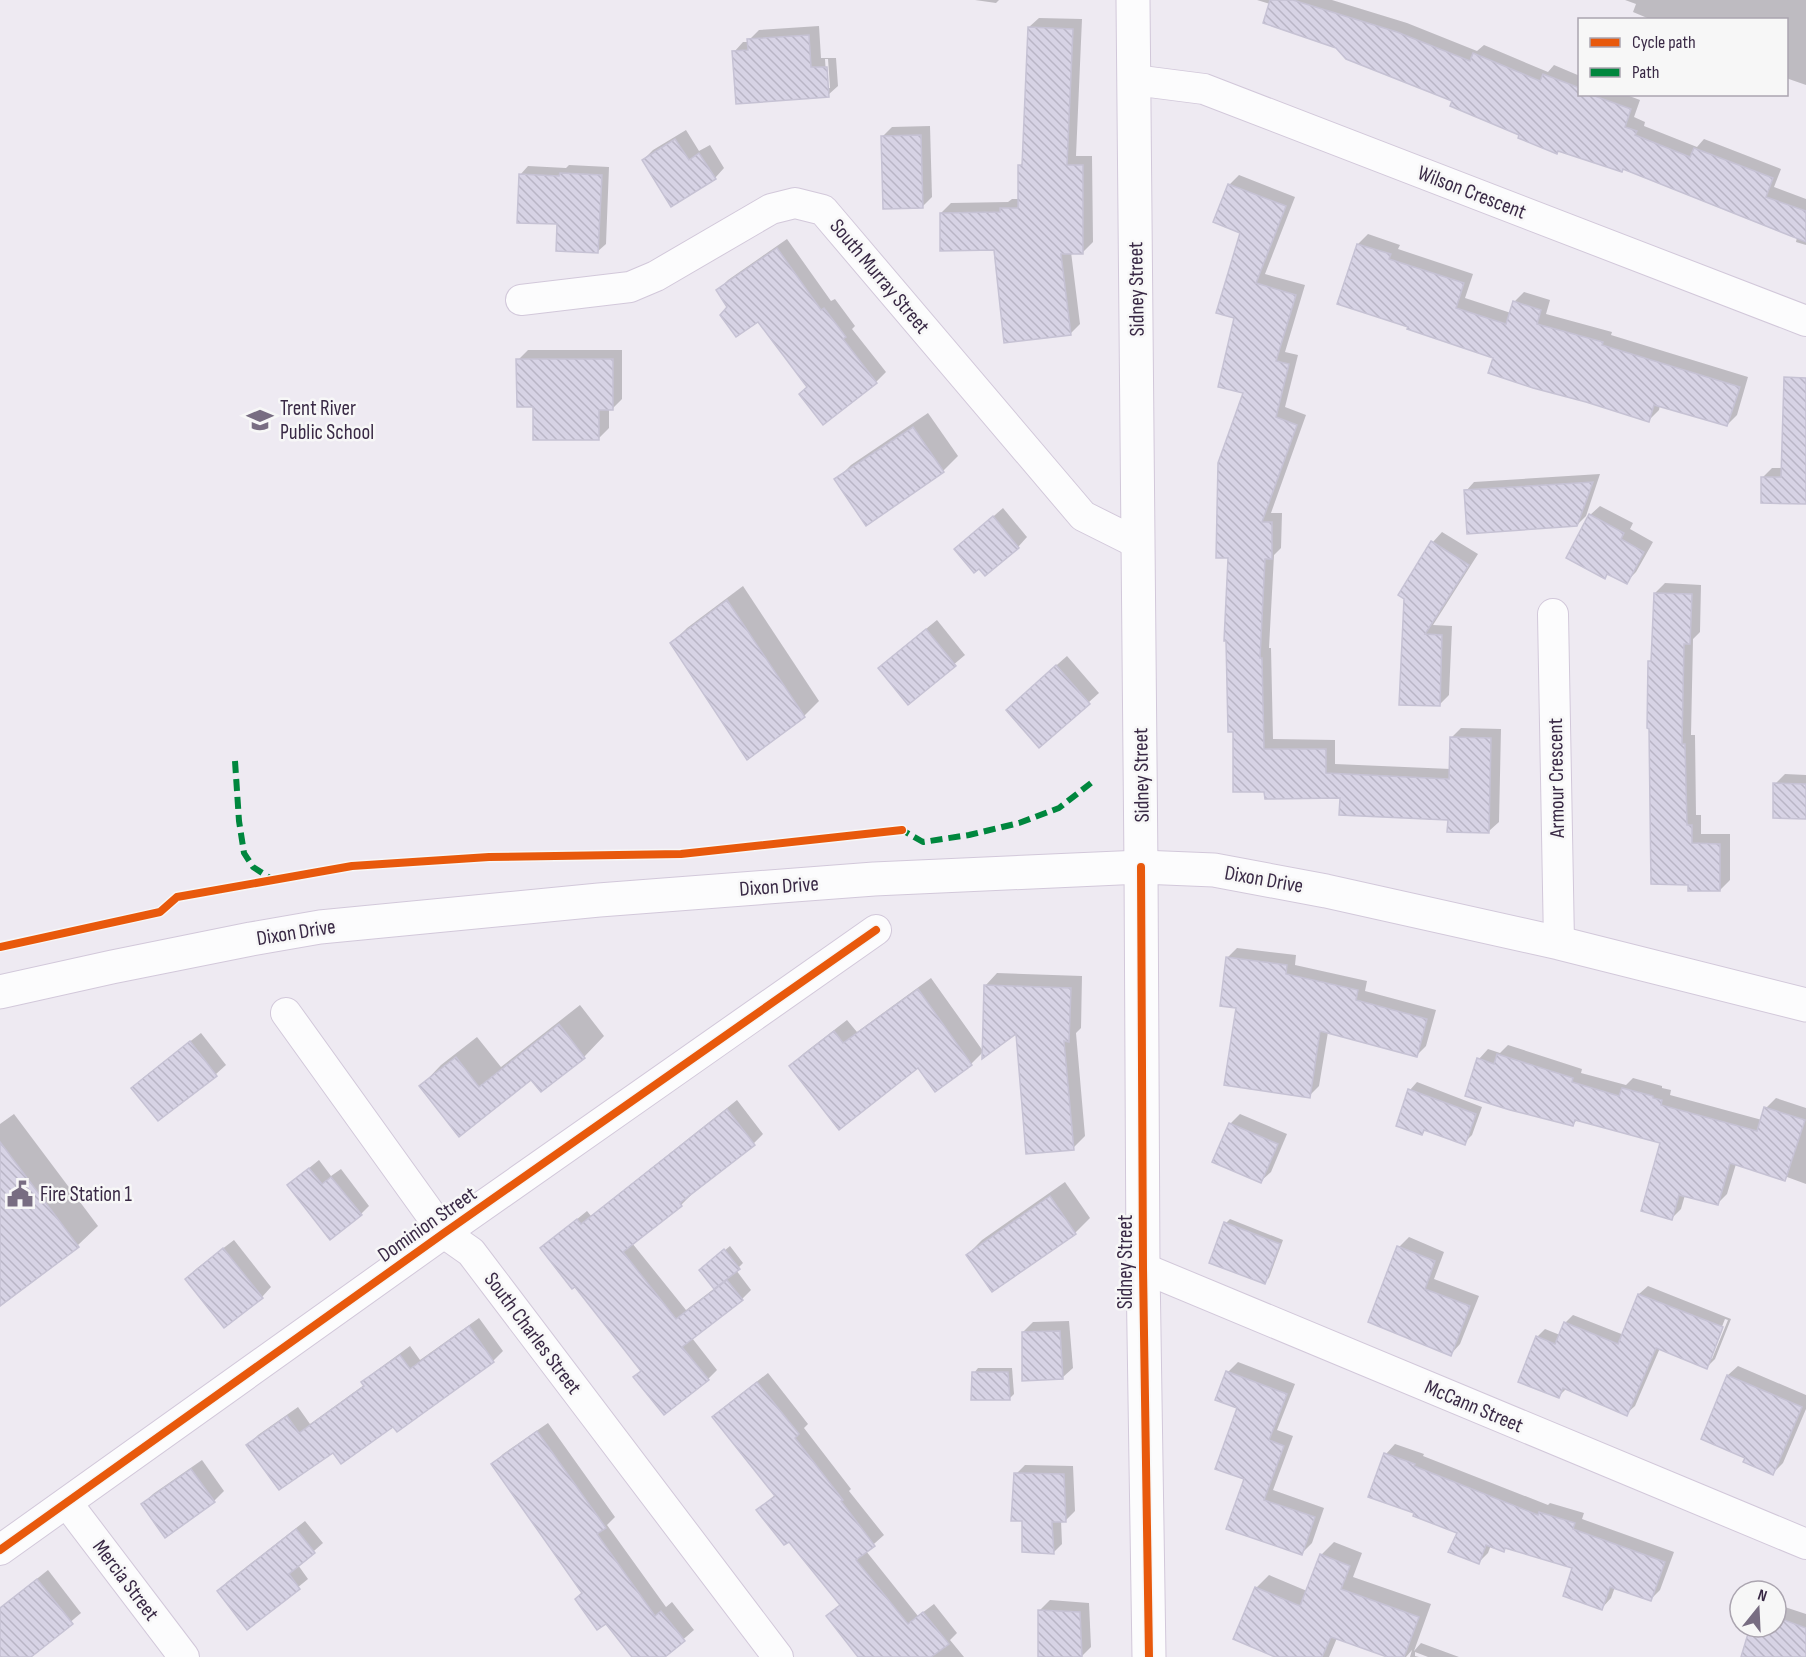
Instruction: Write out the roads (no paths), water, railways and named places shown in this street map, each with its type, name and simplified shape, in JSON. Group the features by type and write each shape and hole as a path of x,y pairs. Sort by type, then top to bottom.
{"main road":[{"name":"Sidney Street","path":"1133,0 1142,867 1143,1268 1149,1657"},
{"name":"Dixon Drive","path":"0,992 170,955 320,927 599,900 874,879 1142,867 1214,870 1326,891 1559,943 1806,1005"}],"street":[{"name":"Wilson Crescent","path":"1134,80 1204,88 1806,321"},
{"name":"South Murray Street","path":"521,300 630,287 656,276 771,209 795,203 824,210 1083,516 1139,544"},
{"name":"Armour Crescent","path":"1554,614 1559,943"},
{"name":"Dominion Street","path":"0,1550 444,1233 876,930"},
{"name":"South Charles Street","path":"286,1013 444,1233 471,1252 778,1657"},
{"name":"McCann Street","path":"1143,1268 1806,1544"},
{"name":"Mercia Street","path":"67,1503 184,1657"}],"place":[{"name":"Trent River Public School","path":"260,420"},
{"name":"Fire Station 1","path":"20,1194"}]}
